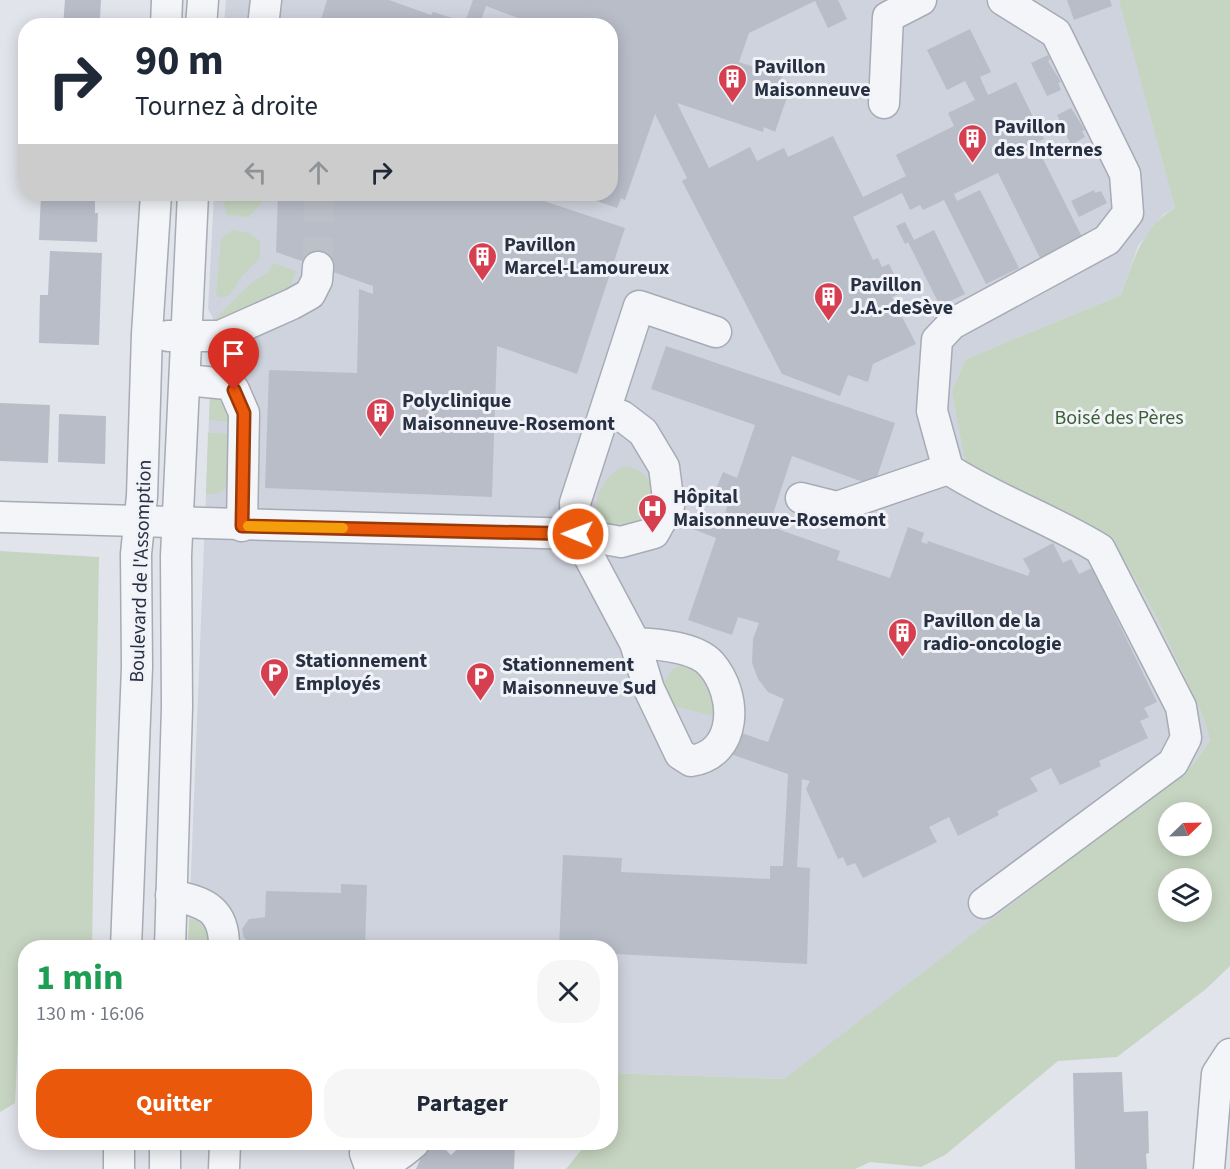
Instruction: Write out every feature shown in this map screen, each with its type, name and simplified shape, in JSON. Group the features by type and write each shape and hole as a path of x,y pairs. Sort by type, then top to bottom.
{"street":[{"path":"166,18 167,0"},
{"path":"202,18 203,0"},
{"path":"264,18 266,0"},
{"path":"884,103 888,17 921,0"},
{"path":"984,903 1173,763 1186,738 1181,707 1100,549 1077,535 979,489 948,469 932,411 937,340 952,324 1107,240 1128,213 1125,174 1056,33 1003,0"},
{"name":"Boulevard de l'Assomption","path":"126,940 136,667 136,554 140,522 147,334 156,201"},
{"name":"Boulevard de l'Assomption","path":"170,940 179,523 194,201"},
{"path":"147,334 187,337 219,336 310,294 317,280 318,267"},
{"path":"635,643 578,534 575,503 639,306 716,332"},
{"path":"186,380 226,384 241,401 244,413 242,526"},
{"path":"0,517 242,526 578,534 621,542 654,532 669,506 664,467 643,432 622,416 606,410"},
{"path":"801,498 837,507 948,469"},
{"path":"171,895 196,900 219,916 225,929 224,940"},
{"path":"1209,1169 1217,1074 1230,1054"},
{"path":"119,1150 119,1169"},
{"path":"165,1150 165,1169"},
{"path":"224,1169 225,1150"},
{"path":"366,1159 394,1160 406,1150"}],"shaded area":[{"name":"Hôpital Maisonneuve-Rosemont","path":"226,0 1120,0 1175,208 1164,214 1138,246 1121,295 966,359 1090,527 1116,546 1155,614 1202,714 1210,740 1193,765 936,969 784,1079 618,1073 618,940 188,940 213,318 208,309 214,201 618,201 618,18 225,18"}],"green space":[{"name":"Boisé des Pères","path":"1119,0 1230,0 1230,966 1206,989 1117,1057 1058,1061 945,1155 921,1167 870,1162 855,1169 566,1169 581,1150 618,1150 618,1073 784,1079 1193,765 1210,740 1202,714 1155,614 1116,546 1090,527 966,465 952,392 966,359 1121,295 1140,246 1154,225 1175,208"},
{"path":"224,201 263,201 249,217 227,215"},
{"path":"232,230 249,233 260,241 260,258 242,276 230,295 220,298 216,295 221,239"},
{"path":"273,263 296,271 289,291 219,322 215,319 250,284 268,272"},
{"path":"210,396 226,398 233,422 209,420"},
{"path":"208,433 234,434 228,487 218,494 206,494"},
{"path":"626,466 646,476 654,493 654,502 643,518 633,523 622,525 604,523 597,507 600,490 611,475"},
{"path":"0,551 99,557 92,940 18,940 18,1038 15,1103 0,1112"},
{"path":"680,666 697,669 709,685 719,717 669,705 663,684 672,670"},
{"path":"189,919 196,920 208,930 209,940 188,940"}],"building":[{"path":"65,0 101,0 100,18 64,18"},
{"path":"327,0 389,0 431,15 433,12 452,18 321,18"},
{"path":"473,0 838,0 847,19 828,28 815,1 749,33 739,62 782,76 781,80 792,83 775,132 764,127 763,132 677,103 709,168 750,147 757,161 784,148 788,157 833,136 863,197 906,176 896,155 954,126 948,113 975,100 965,81 947,90 927,50 970,29 991,72 980,77 988,95 1016,82 1044,139 1035,143 1082,237 1040,258 998,173 954,194 957,201 980,190 1019,268 986,284 944,200 923,210 920,205 910,210 902,193 853,217 873,260 878,258 882,267 889,264 903,292 892,297 916,344 873,364 868,382 848,375 840,396 782,374 682,181 687,178 655,114 625,200 621,198 617,208 596,201 618,201 618,18 518,18 486,6 482,18 466,18"},
{"path":"1067,0 1110,0 1112,6 1074,20"},
{"path":"1048,55 1050,60 1048,61 1061,82 1058,83 1061,90 1047,96 1031,63"},
{"path":"1071,108 1085,130 1082,131 1085,137 1071,145 1057,115"},
{"path":"1094,190 1095,193 1101,191 1107,203 1079,217 1071,201"},
{"path":"41,201 95,201 95,213 98,213 97,242 39,240"},
{"path":"278,201 544,201 625,228 577,374 497,346 492,497 265,488 269,370 357,373 359,289 373,294 373,286 276,252"},
{"path":"905,222 914,240 934,230 965,294 940,306 908,242 905,244 896,226"},
{"path":"50,251 102,253 99,345 39,343 40,295 48,295"},
{"path":"666,346 895,423 874,486 792,456 769,526 840,551 837,560 890,578 908,527 924,533 921,542 927,544 928,541 1028,576 1030,571 1023,559 1053,543 1063,563 1071,559 1079,574 1092,568 1157,702 1144,708 1149,717 1140,721 1148,738 1099,761 1101,766 1060,785 1051,768 1030,778 1038,791 997,811 999,815 958,836 949,817 929,827 937,842 863,878 855,863 847,866 843,857 838,859 806,789 810,781 802,779 797,867 810,868 807,964 618,954 618,940 559,940 563,855 622,858 621,872 770,879 770,866 783,866 788,774 722,751 730,729 768,742 784,699 768,692 758,679 752,663 753,639 759,623 738,617 732,635 688,620 716,538 693,529 696,518 721,526 728,504 712,499 723,472 737,478 755,425 651,389"},
{"path":"0,403 50,405 48,463 0,461"},
{"path":"59,414 106,416 105,464 58,462"},
{"path":"341,884 367,885 365,940 247,940 244,938 242,929 249,919 265,917 266,891 341,893"},
{"path":"1122,1072 1124,1112 1148,1111 1147,1169 1075,1169 1073,1073"},
{"path":"428,1150 446,1150 451,1155 456,1150 515,1150 514,1169 416,1169 422,1155"}],"tunnel":[{"path":"318,267 319,201"}],"slow traffic":[{"path":"248,526 343,528"}],"place":[{"name":"Pavillon Maisonneuve","path":"733,104"},
{"name":"Pavillon des Internes","path":"973,164"},
{"name":"Pavillon Marcel-Lamoureux","path":"483,282"},
{"name":"Pavillon J.A.-deSève","path":"829,322"},
{"name":"Polyclinique Maisonneuve-Rosemont","path":"381,438"},
{"name":"Hôpital Maisonneuve-Rosemont","path":"652,534"},
{"name":"Pavillon de la radio-oncologie","path":"902,658"},
{"name":"Stationnement Employés","path":"274,698"},
{"name":"Stationnement Maisonneuve Sud","path":"481,702"}],"route":[{"path":"234,390 241,401 244,413 242,526 578,534"}]}
